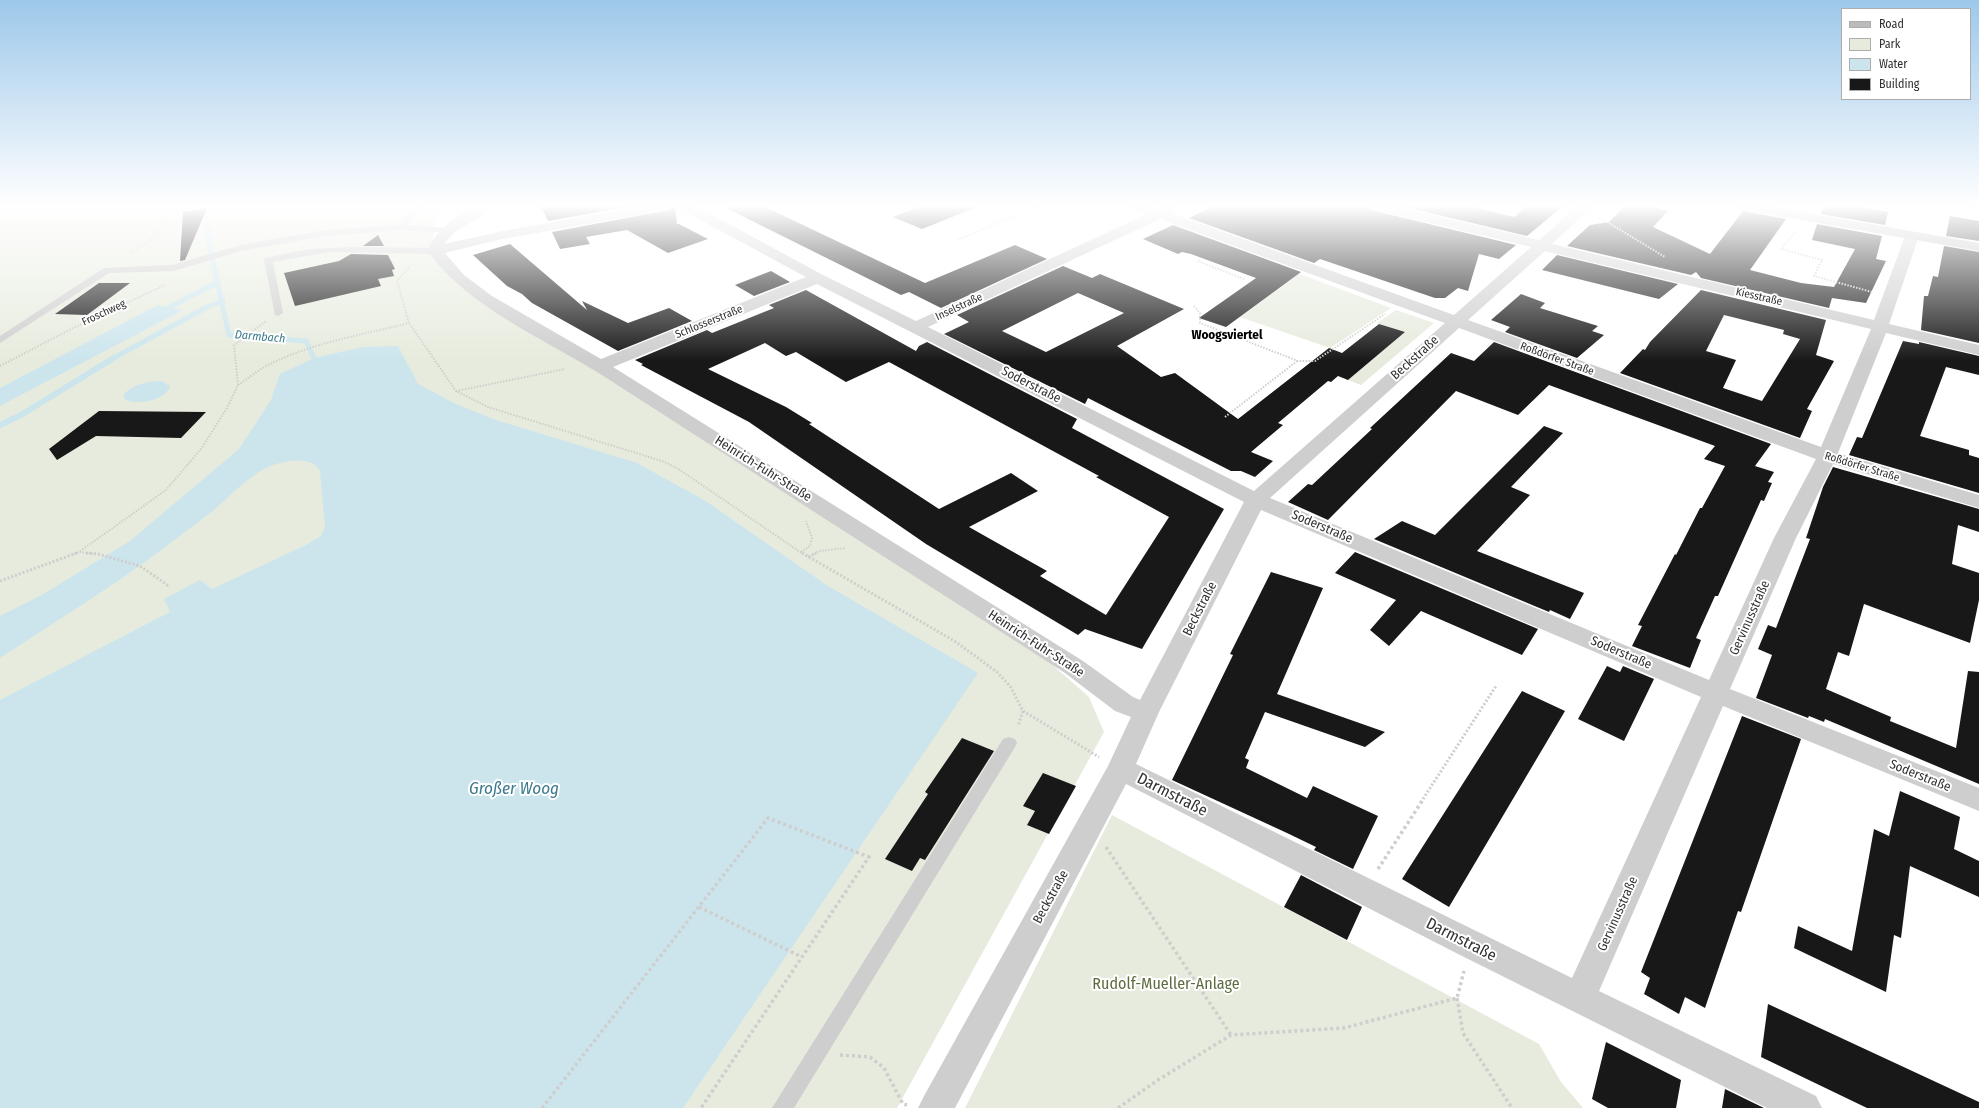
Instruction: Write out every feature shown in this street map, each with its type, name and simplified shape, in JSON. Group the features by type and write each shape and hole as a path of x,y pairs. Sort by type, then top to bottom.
{"street":[{"name":"Heinrich-Fuhr-Straße","path":"441,258 459,278 486,299 597,364 813,501 1074,667 1124,704 1146,712"},
{"name":"Soderstraße","path":"779,258 1256,500 1716,693 1979,800"},
{"name":"Inselstraße","path":"916,327 1065,258"},
{"name":"Roßdörfer Straße","path":"1278,258 1827,456 1979,502"},
{"name":"Beckstraße","path":"925,1107 1086,833 1120,769 1146,712 1256,500 1530,258"},
{"name":"Kiesstraße","path":"1592,258 1979,350"},
{"name":"Gervinusstraße","path":"1580,998 1785,538 1827,456 1880,326 1904,258"},
{"name":"Schlosserstraße","path":"597,364 818,278"},
{"name":"Darmstraße","path":"1120,769 1470,945 1804,1108"}],"lane":[{"path":"0,340 106,270 173,268 203,258"},
{"path":"274,316 268,260 275,258"},
{"path":"782,1108 1009,743"}],"path":[{"path":"106,270 123,258"},
{"path":"424,258 404,271 397,281 409,323 456,391 488,407 665,462 680,470 808,557 956,642 997,672 1010,686 1023,710 1120,769"},
{"path":"1666,258 1670,260"},
{"path":"1814,258 1822,260 1814,276 1891,296"},
{"path":"1198,261 1244,279"},
{"name":"Froschweg","path":"0,366 71,329 168,284"},
{"path":"1194,306 1200,313 1200,323 1298,361 1315,361 1402,303"},
{"path":"238,385 234,345 274,316"},
{"path":"0,580 79,552 166,490 201,449 227,408 238,385 267,365 296,352 336,339 409,323"},
{"path":"1225,417 1298,361"},
{"path":"456,391 597,364"},
{"path":"801,552 810,546 812,538 806,523 806,508 813,501"},
{"path":"808,557 820,551 880,544"},
{"path":"79,552 98,554 140,566 170,587"},
{"path":"1363,891 1496,686"},
{"path":"1009,743 1018,725 1023,710"},
{"path":"542,1108 768,818 869,857 701,1108"},
{"path":"1086,833 1101,842 1110,852 1231,1035"},
{"path":"699,907 802,957"},
{"path":"1470,945 1457,998 1463,1033 1512,1108"},
{"path":"1118,1108 1158,1080 1231,1035 1344,1028 1457,998"},
{"path":"816,1054 870,1056 884,1068 892,1080 903,1104 925,1107"}],"green space":[{"name":"Großer Woog","path":"0,258 437,258 483,304 602,370 1039,653 1089,697 1104,732 897,1108 0,1108"},
{"path":"1278,266 1391,308 1330,348 1240,317 1296,276"},
{"path":"1396,310 1434,323 1361,385 1348,380 1404,333 1377,323"},
{"name":"Rudolf-Mueller-Anlage","path":"1112,815 1539,1044 1561,1082 1583,1108 965,1108"}],"water":[{"path":"158,305 183,310 0,406 0,388"},
{"name":"Großer Woog","path":"398,346 418,384 456,404 496,420 637,463 704,500 828,586 978,673 683,1108 0,1108 0,700 170,612 164,599 200,580 212,589 308,544 321,536 325,527 320,471 316,466 305,461 284,462 263,470 241,486 214,510 148,560 0,658 0,616 40,596 130,541 239,449 271,400 280,374 314,358 363,347"},
{"path":"162,381 170,386 167,391 156,399 136,402 124,399 124,394 137,385 147,382"}],"building":[{"path":"180,258 186,258 185,260 180,261"},
{"path":"345,258 389,258 395,269 392,270 394,276 378,279 381,286 295,306 284,273 339,261"},
{"path":"476,258 526,258 587,310 582,301 628,323 669,308 692,321 618,351 532,303 522,294 507,286"},
{"path":"826,258 872,258 925,283 985,258 1044,258 1047,259 941,308 909,292 901,295"},
{"path":"1201,258 1262,258 1301,272 1226,327 1199,318 1256,278"},
{"path":"1299,258 1478,258 1468,291 1458,288 1445,298 1435,298 1320,259 1314,263"},
{"path":"1554,258 1568,258 1678,284 1659,299 1542,270"},
{"path":"1617,258 1759,258 1750,270 1801,283 1834,287 1850,258 1876,258 1876,259 1886,261 1866,303 1832,298 1829,308 1701,278 1696,272 1691,275"},
{"path":"1942,258 1979,258 1979,343 1921,330 1924,296 1928,296 1933,276 1938,277"},
{"path":"1063,266 1092,278 1100,274 1184,309 1117,346 1161,377 1175,373 1238,419 1329,348 1342,353 1379,324 1405,332 1348,380 1338,376 1331,382 1328,381 1278,423 1283,425 1251,452 1273,461 1255,477 1241,471 1231,471 1088,398 1085,404 944,334 969,322 957,315","holes":["1078,293 1124,313 1046,352 1002,331"]},
{"path":"771,271 790,282 754,296 735,285"},
{"path":"99,283 130,283 87,315 55,314"},
{"path":"806,290 916,351 919,346 927,342 1077,419 1072,428 1224,509 1142,649 1085,629 1078,635 926,544 749,422 641,365 643,364 635,360 707,330 712,333 774,308 769,305","holes":["765,343 786,356 796,352 846,382 889,362 1099,476 1096,477 1169,517 1106,615 1040,576 1047,571 969,527 1038,491 1011,473 939,509 809,424 812,423 786,407 708,369"]},
{"path":"1701,290 1826,320 1816,355 1834,361 1807,409 1812,411 1800,438 1620,373 1643,349 1645,350 1650,342","holes":["1724,315 1784,330 1783,334 1800,339 1762,401 1723,388 1736,360 1706,351"]},
{"path":"1521,294 1545,303 1540,308 1598,326 1592,331 1604,335 1577,358 1505,332 1510,327 1491,320"},
{"path":"1903,341 1919,344 1919,342 1979,356 1979,375 1946,367 1920,436 1969,450 1969,455 1979,458 1979,493 1849,455 1857,437 1862,438"},
{"path":"1494,342 1771,444 1755,466 1774,472 1768,482 1772,483 1764,501 1761,500 1718,596 1715,596 1696,638 1701,640 1690,668 1632,646 1642,626 1638,625 1700,508 1702,508 1725,466 1704,459 1715,446 1549,385 1518,415 1456,391 1328,520 1288,502 1308,484 1312,485 1372,429 1370,428 1451,353 1474,361"},
{"path":"99,411 206,412 181,438 96,436 57,460 49,449"},
{"path":"1544,426 1563,433 1511,487 1530,495 1477,551 1584,593 1570,619 1550,610 1549,612 1374,539 1402,521 1435,535"},
{"path":"1833,467 1979,509 1979,532 1958,525 1952,564 1979,573 1979,600 1970,643 1864,604 1849,656 1838,652 1826,689 1891,717 1890,721 1956,748 1968,671 1979,672 1979,784 1825,719 1824,722 1809,716 1808,718 1756,698 1772,655 1758,649 1768,625 1776,628 1810,539 1806,538 1823,487"},
{"path":"1355,552 1538,629 1522,655 1421,611 1389,646 1370,630 1396,600 1335,573"},
{"path":"1271,572 1323,588 1277,694 1385,732 1365,747 1265,712 1245,758 1249,760 1246,768 1307,798 1313,786 1378,816 1353,869 1314,850 1316,847 1172,780 1233,655 1230,654"},
{"path":"1607,666 1620,672 1623,666 1654,679 1624,741 1578,719"},
{"path":"1522,691 1565,711 1449,907 1402,879"},
{"path":"1742,716 1801,739 1741,912 1738,911 1705,1008 1685,997 1679,1014 1644,994 1650,978 1641,972"},
{"path":"962,738 994,751 925,860 920,858 912,871 885,859 928,794 925,792"},
{"path":"1043,773 1076,786 1049,834 1027,825 1035,811 1023,806"},
{"path":"1900,791 1960,817 1954,849 1979,861 1979,897 1910,866 1901,938 1894,935 1886,992 1794,948 1798,926 1852,951 1874,829 1889,836"},
{"path":"1301,875 1362,907 1347,940 1284,907"},
{"path":"1768,1004 1979,1102 1979,1108 1867,1108 1761,1057"},
{"path":"1606,1042 1681,1080 1676,1108 1608,1108 1592,1099"},
{"path":"1725,1089 1764,1108 1722,1108"}],"waterway":[{"name":"Darmbach","path":"212,258 217,282"},
{"path":"170,307 217,282"},
{"name":"Darmbach","path":"217,282 222,302"},
{"path":"110,360 209,306 222,302"},
{"name":"Darmbach","path":"222,302 229,335 306,341 314,358"},
{"path":"0,425 21,415 112,359"}],"district":[{"name":"Woogsviertel","path":"1227,335"}]}
